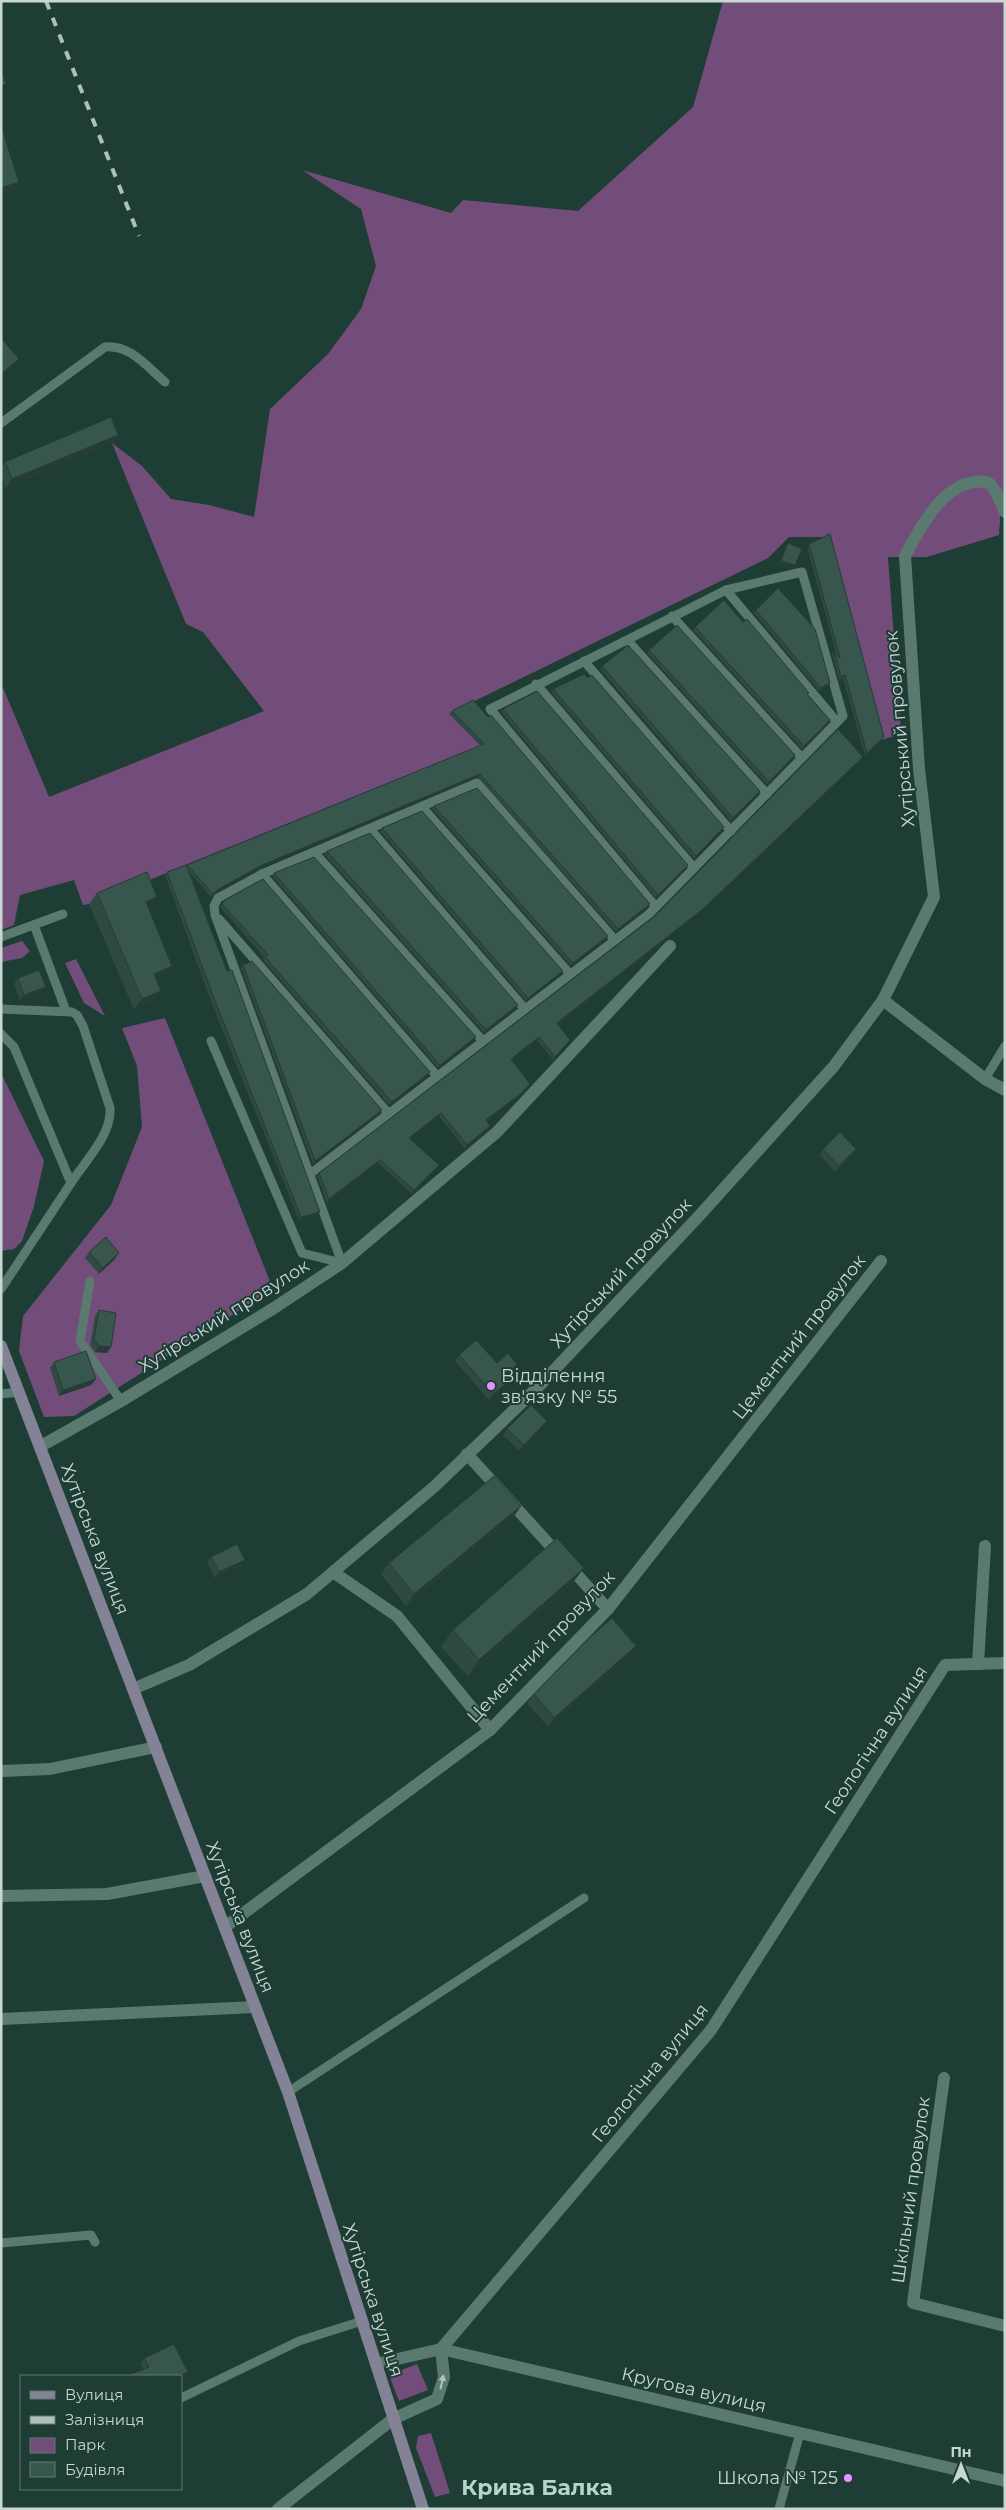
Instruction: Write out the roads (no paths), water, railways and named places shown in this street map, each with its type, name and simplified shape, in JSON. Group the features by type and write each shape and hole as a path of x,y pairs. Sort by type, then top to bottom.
{"main road":[{"name":"Хутірська вулиця","path":"1,1346 288,2092 423,2509"}],"street":[{"name":"Хутірський провулок","path":"133,1689 189,1664 307,1594 435,1486 540,1385 699,1216 834,1066 883,1000 934,897 919,769 905,556 918,531 938,505 954,489 966,483 982,481 990,484 1005,512"},
{"name":"Хутірський провулок","path":"40,1446 121,1400 274,1308 342,1263 497,1132 670,946"},
{"path":"883,1000 985,1079 1005,1090"},
{"name":"Цементний провулок","path":"225,1927 490,1730 608,1608 881,1261"},
{"path":"467,1454 608,1608"},
{"path":"978,1664 985,1546"},
{"path":"333,1572 397,1616 490,1730"},
{"name":"Геологічна вулиця","path":"441,2349 711,2030 945,1665 1005,1663"},
{"path":"1,1771 50,1769 156,1748"},
{"path":"1,1896 107,1894 205,1876"},
{"path":"1,2019 255,2007"},
{"name":"Шкільний провулок","path":"944,2078 913,2303 1005,2326"},
{"path":"278,2509 393,2419 437,2399 444,2378 441,2349"},
{"name":"Кругова вулиця","path":"376,2364 441,2349 1005,2481"}],"lane":[{"path":"1,423 105,347 116,346 127,349 164,382"},
{"path":"310,1174 656,907 844,716 802,572 726,590 672,616 628,641 536,684 490,709 656,907"},
{"path":"726,590 837,722"},
{"path":"672,616 802,758"},
{"path":"628,641 767,794"},
{"path":"584,661 731,831"},
{"path":"536,684 694,868"},
{"path":"342,1263 215,915 214,906 218,898 262,874 477,783 615,940"},
{"path":"422,807 570,974"},
{"path":"370,829 525,1009"},
{"path":"314,852 483,1041"},
{"path":"262,874 437,1076"},
{"path":"1,937 63,914"},
{"path":"215,915 388,1113"},
{"path":"34,925 66,1011"},
{"path":"1,1010 66,1011 77,1015 83,1026 111,1116 106,1131 1,1290"},
{"path":"1,1034 14,1047 70,1183"},
{"path":"210,1041 302,1253 342,1263"},
{"path":"985,1079 1005,1046"},
{"path":"90,1281 80,1341 121,1400"},
{"path":"1,1394 19,1392"},
{"path":"288,2092 584,1898"},
{"path":"1,2243 91,2234 95,2242"},
{"path":"182,2398 299,2341 362,2321"},
{"path":"779,2509 800,2433"}],"railway":[{"path":"46,1 139,236"}],"place":[{"name":"Відділення зв'язку № 55","path":"491,1386"},
{"name":"Школа № 125","path":"848,2478"}],"district":[{"name":"Крива Балка","path":"537,2487"}]}
